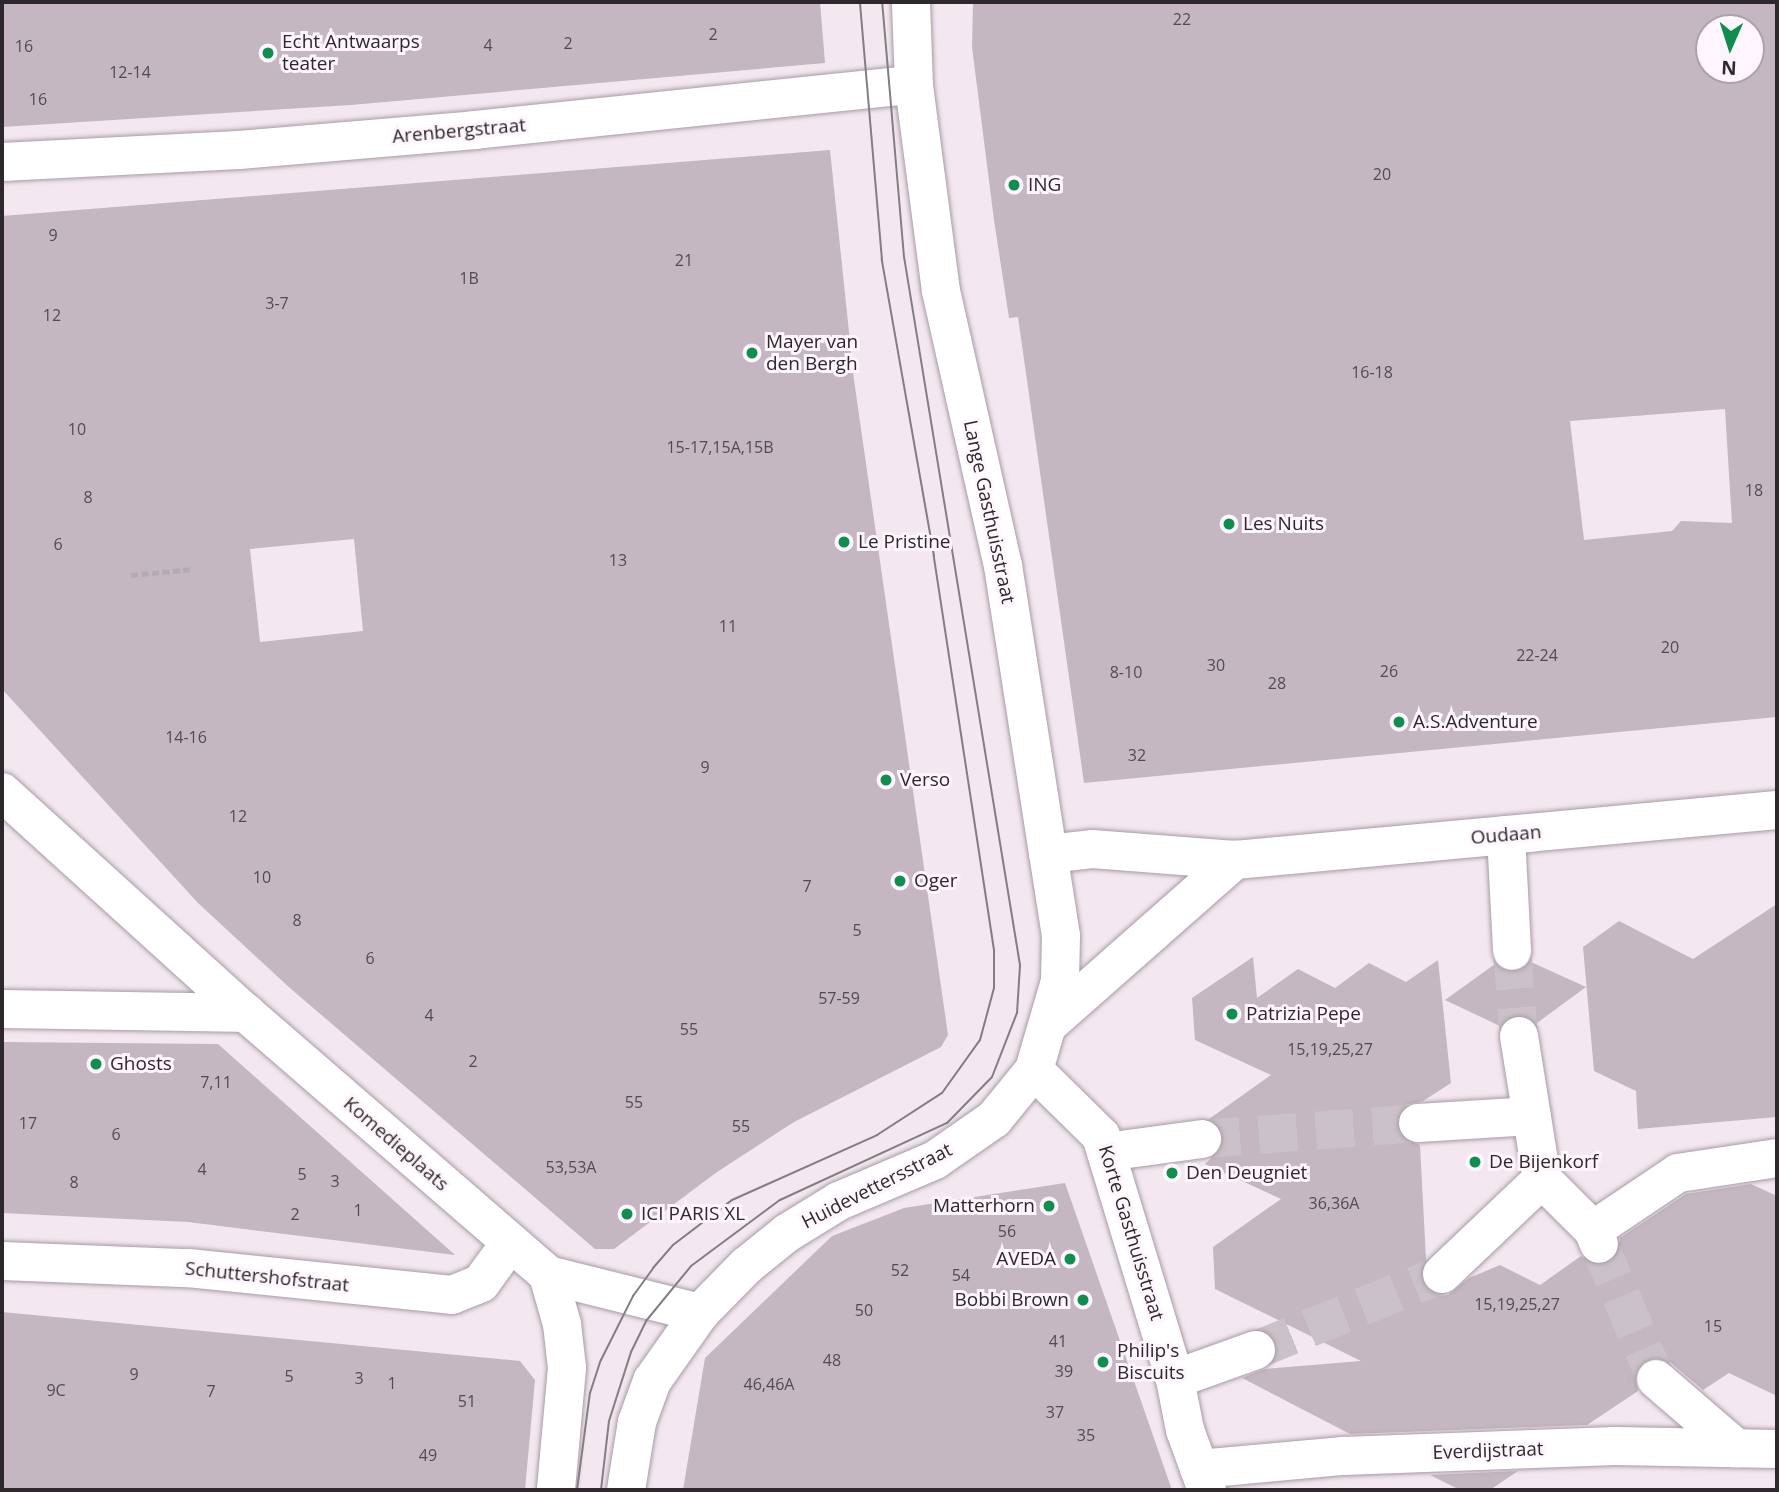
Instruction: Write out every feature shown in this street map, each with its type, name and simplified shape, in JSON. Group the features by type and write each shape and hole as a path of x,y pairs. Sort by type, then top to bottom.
{"street":[{"name":"Lange Gasthuisstraat","path":"911,2 914,85 941,291 1003,566 1061,936 1060,981 1051,1023"},
{"name":"Arenbergstraat","path":"2,162 239,149 461,131 914,85"},
{"name":"Komedieplaats","path":"2,793 246,1013 548,1275 701,1313"},
{"name":"Oudaan","path":"1048,854 1093,849 1235,860 1777,810"},
{"path":"1506,835 1512,951"},
{"path":"1051,1023 1235,860"},
{"path":"2,1009 246,1013"},
{"name":"Huidevettersstraat","path":"626,1490 637,1422 652,1381 701,1313 746,1266 787,1233 839,1201 935,1160 994,1119 1034,1070 1051,1023"},
{"path":"1519,1036 1542,1179 1596,1237 1678,1173 1777,1158"},
{"name":"Korte Gasthuisstraat","path":"1034,1070 1101,1136 1175,1379 1185,1430 1203,1480"},
{"path":"1418,1123 1532,1116"},
{"path":"1106,1152 1202,1139"},
{"path":"1442,1274 1542,1179"},
{"name":"Schuttershofstraat","path":"2,1261 188,1268 452,1295 481,1283 510,1243"},
{"path":"548,1275 562,1324 567,1368 556,1490"},
{"path":"1175,1379 1256,1350"},
{"path":"1656,1379 1736,1448"},
{"name":"Everdijstraat","path":"1203,1480 1343,1456 1615,1446 1777,1449"}],"path":[{"path":"131,575 194,569"}],"building":[{"path":"2,2 820,2 825,63 351,105 2,127"},
{"path":"973,2 1777,2 1777,717 1084,783 1018,317 1009,318 972,47","holes":["1725,409 1732,523 1681,521 1672,531 1584,540 1570,421"]},
{"path":"830,150 854,380 948,1035 941,1047 794,1122 717,1172 614,1249 595,1249 291,989 198,903 2,689 2,216","holes":["354,539 363,631 260,642 250,549"]},
{"path":"1777,904 1777,1117 1638,1129 1636,1091 1594,1071 1583,947 1619,921 1693,959"},
{"path":"1253,957 1257,998 1298,969 1335,988 1369,963 1406,982 1438,960 1451,1083 1423,1101 1405,1105 1396,1124 1400,1136 1420,1145 1426,1259 1421,1278 1428,1296 1448,1295 1469,1278 1500,1265 1540,1285 1581,1256 1596,1266 1607,1264 1617,1256 1620,1238 1686,1194 1751,1184 1777,1196 1777,1396 1729,1373 1703,1390 1670,1362 1649,1358 1635,1374 1638,1391 1587,1425 1350,1434 1242,1378 1265,1369 1361,1361 1215,1289 1213,1247 1281,1199 1205,1164 1222,1148 1224,1137 1209,1119 1271,1075 1195,1040 1192,998"},
{"path":"1531,962 1586,987 1537,1023 1516,1014 1500,1026 1445,1000 1495,964 1514,973"},
{"path":"2,1042 218,1044 455,1255 188,1222 2,1213"},
{"path":"1065,1183 1172,1490 683,1490 705,1358 832,1236 904,1208"},
{"path":"2,1312 520,1361 535,1380 525,1490 2,1490"},
{"path":"1518,1471 1490,1490 1460,1490 1430,1475"}],"tunnel":[{"path":"1512,951 1519,1036"},
{"path":"1202,1139 1418,1123"},
{"path":"1599,1244 1656,1379"},
{"path":"1256,1350 1442,1274"}],"tram line":[{"path":"577,1490 590,1393 601,1360 633,1296 653,1268 673,1245 732,1200 877,1135 942,1093 980,1040 994,988 994,950 934,556 882,260 860,2"},
{"path":"601,1490 609,1421 631,1352 646,1321 691,1266 780,1200 947,1123 992,1077 1017,1013 1020,965 904,257 882,2"}],"place":[{"name":"Echt Antwaarps teater","path":"268,53"},
{"name":"ING","path":"1014,185"},
{"name":"Mayer van den Bergh","path":"752,353"},
{"name":"Les Nuits","path":"1229,524"},
{"name":"Le Pristine","path":"844,542"},
{"name":"A.S.Adventure","path":"1399,722"},
{"name":"Verso","path":"886,780"},
{"name":"Oger","path":"900,881"},
{"name":"Patrizia Pepe","path":"1232,1014"},
{"name":"Ghosts","path":"96,1064"},
{"name":"De Bijenkorf","path":"1475,1162"},
{"name":"Den Deugniet","path":"1172,1173"},
{"name":"Matterhorn","path":"1049,1206"},
{"name":"ICI PARIS XL","path":"627,1214"},
{"name":"AVEDA","path":"1070,1259"},
{"name":"Bobbi Brown","path":"1083,1300"},
{"name":"Philip's Biscuits","path":"1103,1362"}]}
